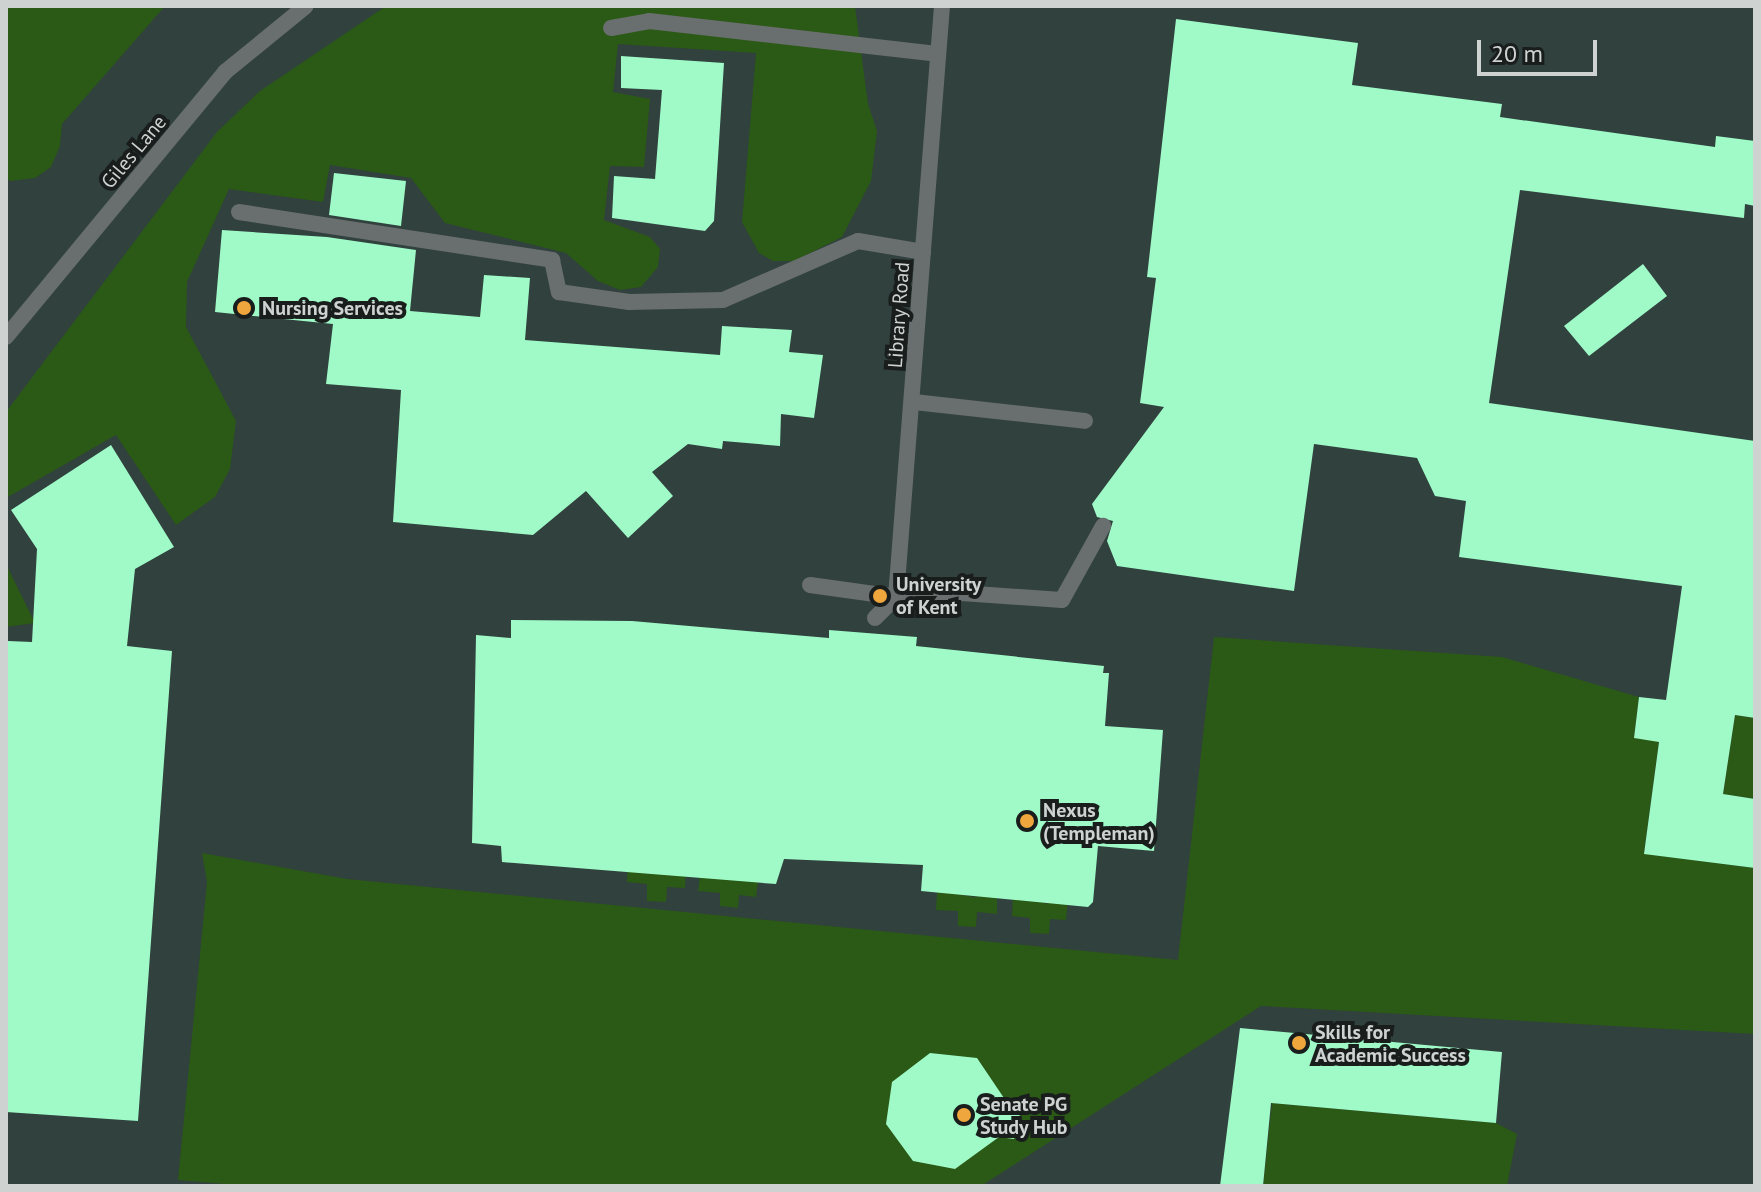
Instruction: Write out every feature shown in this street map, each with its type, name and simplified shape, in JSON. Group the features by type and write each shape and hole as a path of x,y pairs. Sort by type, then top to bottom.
{"street":[{"name":"Giles Lane","path":"6,337 225,72 306,6"},
{"name":"Library Road","path":"896,597 914,402 942,6"},
{"path":"611,28 649,21 937,54"},
{"path":"239,212 552,260 559,292 629,302 723,300 858,241 923,252"},
{"path":"914,402 1085,421"},
{"path":"810,585 896,597 947,592 1062,600 1103,526"},
{"path":"875,618 896,597"}],"shaded area":[{"name":"University of Kent","path":"6,6 1755,6 1755,1186 6,1186"}],"green space":[{"path":"6,6 165,6 62,124 60,146 51,167 35,178 11,181 6,179"},
{"path":"386,6 855,6 868,104 877,131 871,181 842,237 794,261 773,261 759,253 742,222 756,53 618,44 613,92 650,99 644,167 610,166 604,220 650,237 660,249 658,267 641,287 620,290 598,281 566,253 445,223 411,178 330,165 323,202 229,189 187,282 186,327 236,421 230,469 215,497 176,525 116,435 6,498 6,412 217,132 260,91"},
{"path":"6,564 35,623 6,627"},
{"path":"1214,637 1502,657 1639,697 1634,737 1659,741 1644,853 1755,868 1755,1034 1261,1006 981,1186 248,1186 178,1180 207,882 202,853 347,879 1178,960"},
{"path":"1735,715 1755,718 1755,799 1723,794"},
{"path":"628,859 686,865 685,888 667,887 666,902 647,901 647,884 627,882"},
{"path":"701,867 759,873 756,897 739,895 738,908 720,906 720,893 698,891"},
{"path":"962,889 962,895 974,897 997,892 997,914 977,912 976,927 958,926 958,911 936,910 937,892"},
{"path":"1013,894 1048,904 1049,898 1068,899 1066,920 1050,919 1049,934 1030,933 1030,918 1012,916"},
{"path":"1272,1103 1496,1123 1517,1134 1507,1186 1263,1186"}],"building":[{"path":"1176,19 1358,43 1352,85 1502,104 1500,117 1715,147 1716,136 1755,141 1755,206 1745,204 1744,218 1520,190 1489,403 1755,441 1755,718 1735,715 1723,794 1755,799 1755,868 1644,854 1659,742 1634,738 1639,697 1666,700 1682,586 1459,557 1466,501 1435,496 1417,458 1314,444 1294,591 1117,566 1107,541 1113,521 1097,517 1092,504 1164,407 1140,403 1156,278 1147,277"},
{"path":"621,56 724,63 714,221 705,231 612,218 614,176 655,179 662,90 621,88"},
{"path":"334,173 406,181 401,226 329,215"},
{"path":"222,230 327,237 416,250 410,311 480,317 484,275 530,278 525,340 720,355 722,326 792,330 789,352 823,355 814,418 781,414 780,446 723,441 722,449 688,444 652,472 673,496 628,538 586,491 533,535 393,522 401,390 326,384 333,324 215,312"},
{"path":"1643,264 1667,296 1589,356 1564,326"},
{"path":"111,445 174,547 135,569 127,646 172,651 138,1121 6,1112 6,661 8,641 32,642 37,549 11,510"},
{"path":"511,620 632,621 829,638 829,630 917,637 916,646 1104,666 1103,673 1109,673 1105,726 1163,730 1154,851 1098,846 1093,902 1088,907 921,891 923,865 784,859 776,884 502,862 501,846 472,843 476,635 511,638"},
{"path":"1240,1028 1502,1052 1496,1123 1271,1103 1263,1186 1220,1186"},
{"path":"930,1053 977,1058 1006,1101 1022,1105 1014,1139 999,1137 955,1169 913,1161 886,1124 892,1082"}],"place":[{"name":"Nursing Services","path":"244,308"},
{"name":"University of Kent","path":"880,596"},
{"name":"Nexus (Templeman)","path":"1027,821"},
{"name":"Skills for Academic Success","path":"1299,1043"},
{"name":"Senate PG Study Hub","path":"964,1115"}]}
